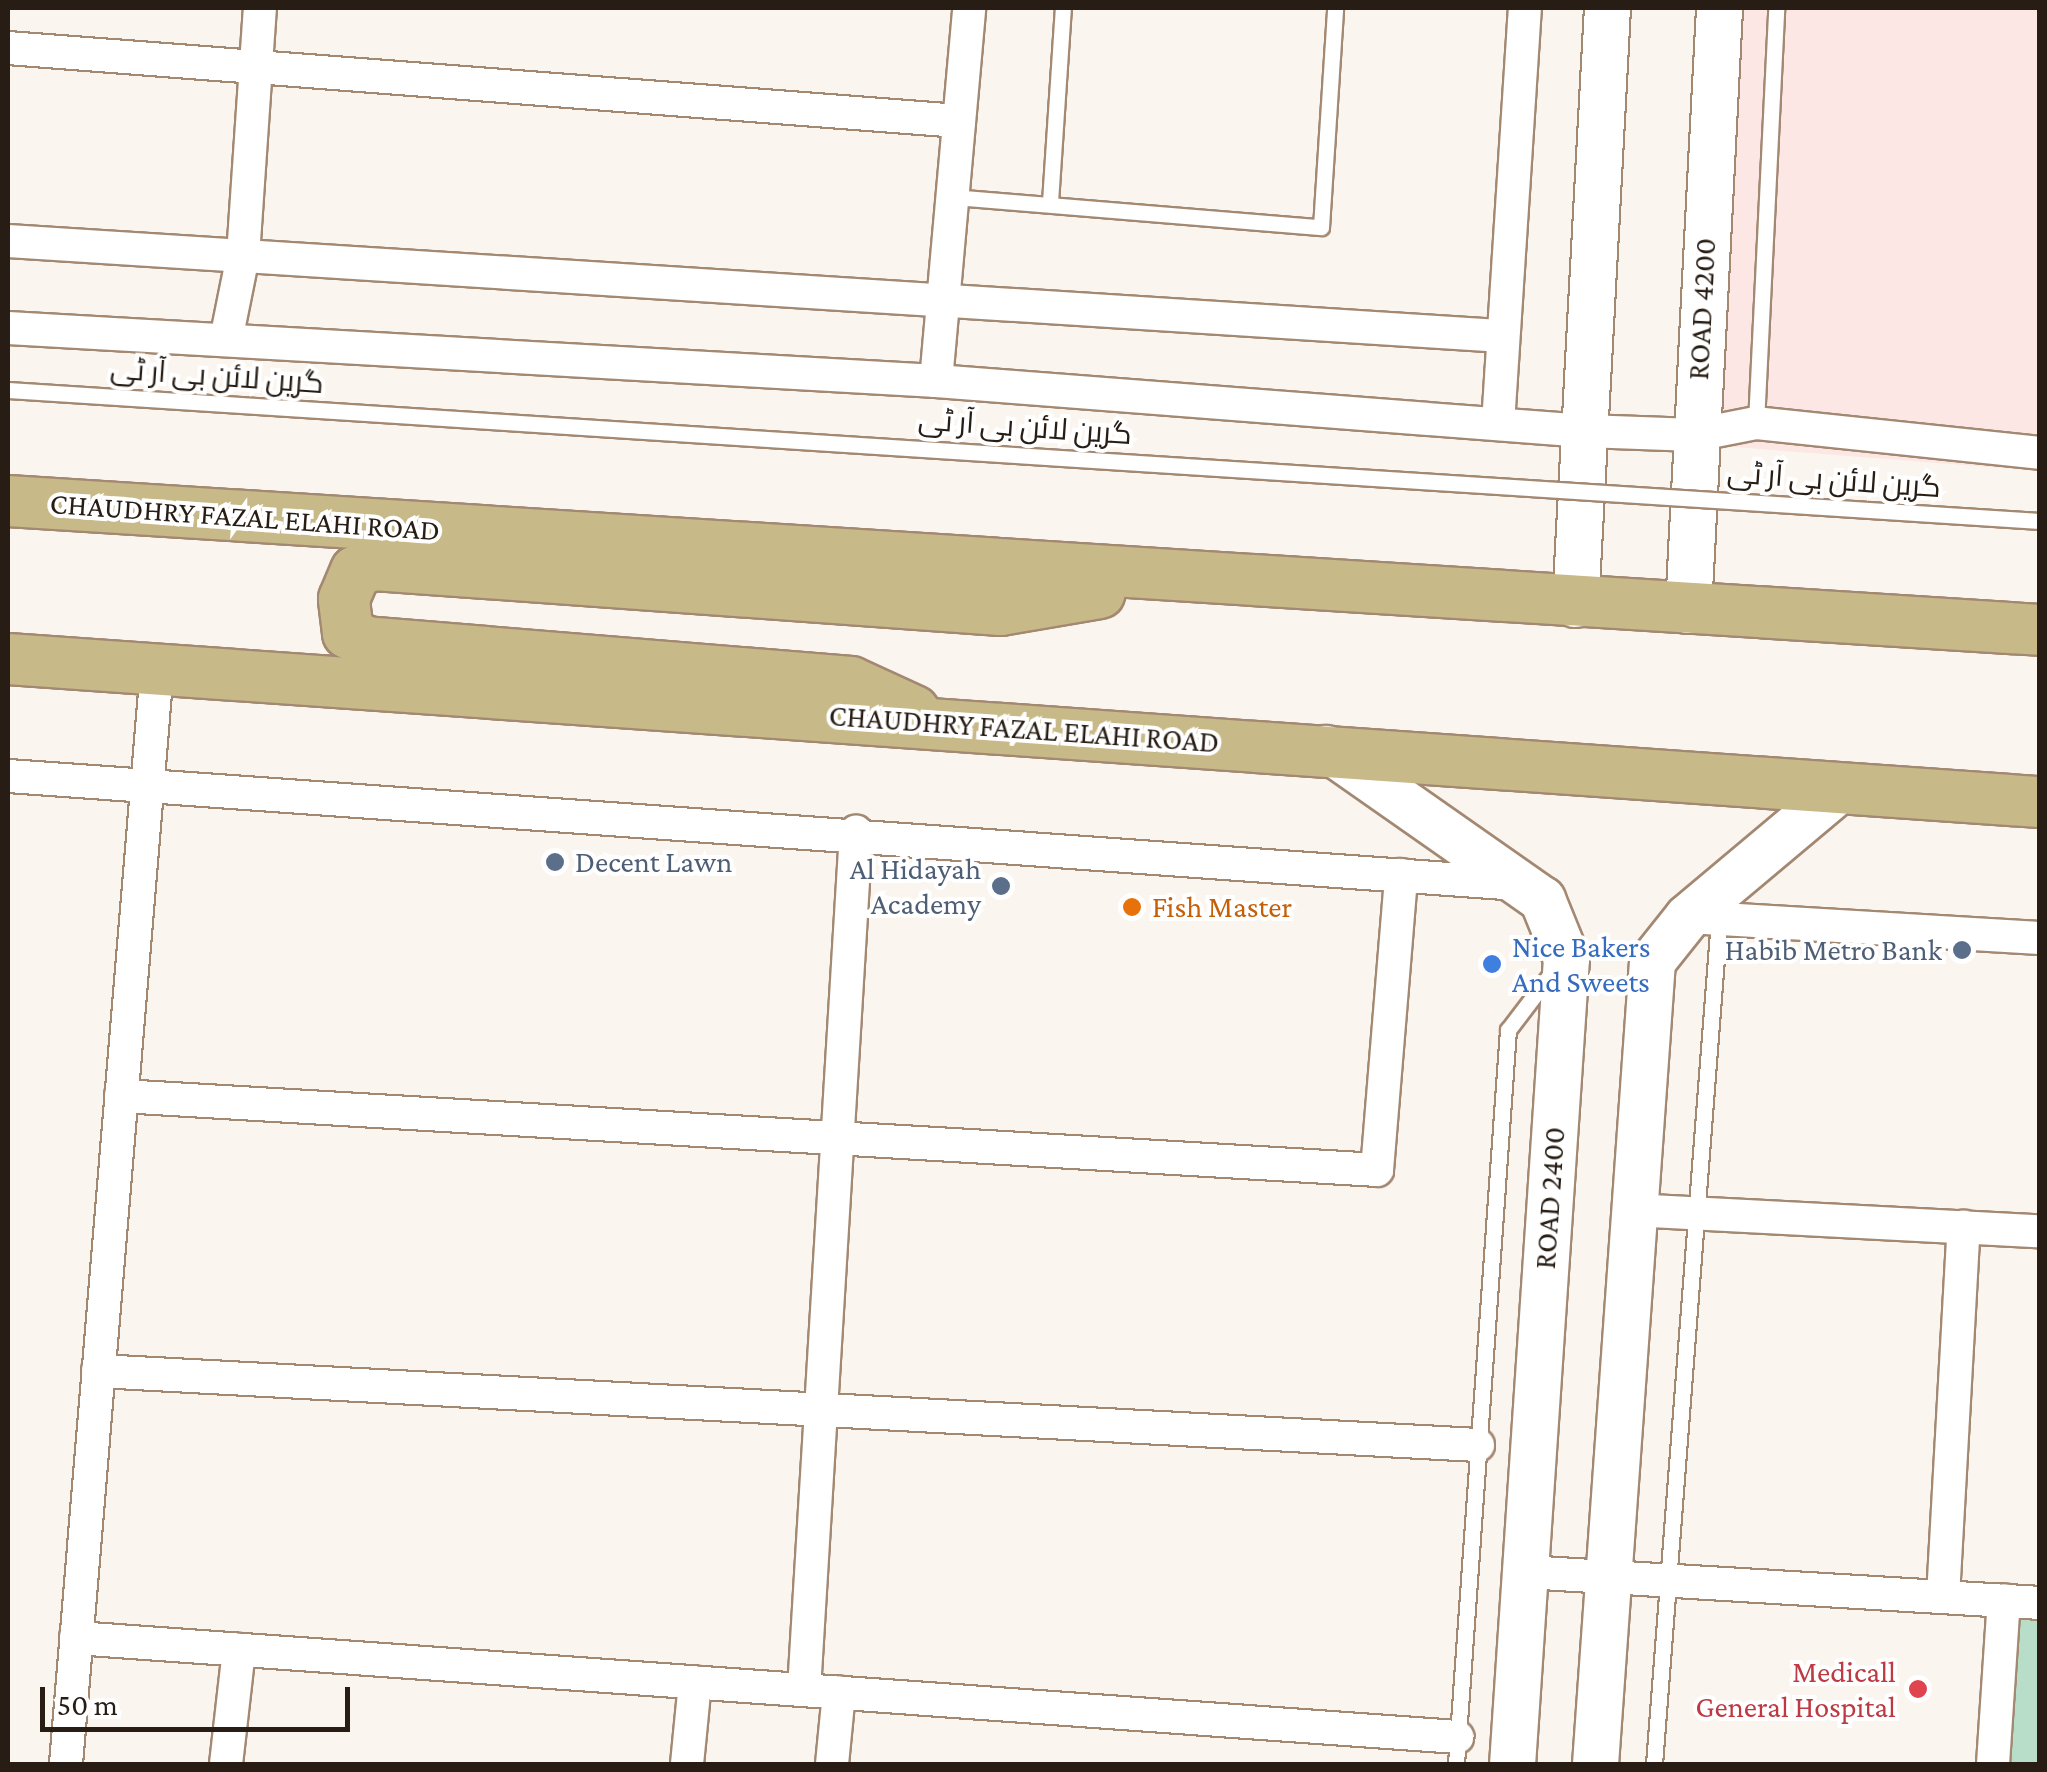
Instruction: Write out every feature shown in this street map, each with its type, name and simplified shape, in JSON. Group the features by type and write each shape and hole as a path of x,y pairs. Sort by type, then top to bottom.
{"main road":[{"path":"1574,604 1607,8"},
{"name":"ROAD 4200","path":"1688,610 1719,8"},
{"name":"CHAUDHRY FAZAL ELAHI ROAD","path":"8,501 1574,604 2040,630"},
{"path":"944,724 850,682 366,642 348,633 344,599 356,572 374,565 1000,610 1184,579"},
{"name":"CHAUDHRY FAZAL ELAHI ROAD","path":"8,659 1326,748 2040,802"},
{"name":"ROAD 2400","path":"1326,748 1524,884 1552,915 1566,958 1512,1764"},
{"path":"1596,1764 1652,961 1841,788"}],"street":[{"path":"226,340 243,256 260,8"},
{"path":"936,381 969,8"},
{"path":"1498,424 1525,8"},
{"path":"8,48 960,121"},
{"path":"8,241 1503,336"},
{"path":"8,328 936,381 1585,431 1695,435 1756,424 2040,453"},
{"path":"66,1764 157,669"},
{"path":"8,776 856,832 1524,884"},
{"path":"804,1690 856,832"},
{"path":"121,1096 1378,1170 1401,874"},
{"path":"1703,918 2040,938"},
{"path":"1632,1210 2040,1231"},
{"path":"1943,1596 1964,1227"},
{"path":"98,1371 1478,1445"},
{"path":"1525,1572 2040,1602"},
{"path":"1993,1764 2004,1600"},
{"path":"76,1638 839,1692 1456,1751"},
{"path":"226,1764 239,1650"},
{"path":"687,1764 695,1682"},
{"path":"832,1764 839,1692"}],"lane":[{"path":"1050,202 1063,8"},
{"path":"953,197 1321,227 1335,8"},
{"path":"1756,424 1776,8"},
{"name":"گرین لائن بی آر ٹی","path":"8,390 2040,520"},
{"path":"1654,1764 1692,1212 1703,918"},
{"path":"1456,1751 1508,1030 1566,958"}],"shaded area":[{"path":"1721,8 2039,8 2039,471 1697,444"}],"green space":[{"path":"2004,1600 2039,1603 2039,1764 1993,1764"}],"place":[{"name":"Decent Lawn","path":"555,862"},
{"name":"Al Hidayah Academy","path":"1001,886"},
{"name":"Fish Master","path":"1132,907"},
{"name":"Habib Metro Bank","path":"1962,950"},
{"name":"Nice Bakers And Sweets","path":"1492,964"},
{"name":"Medicall General Hospital","path":"1918,1689"}]}
